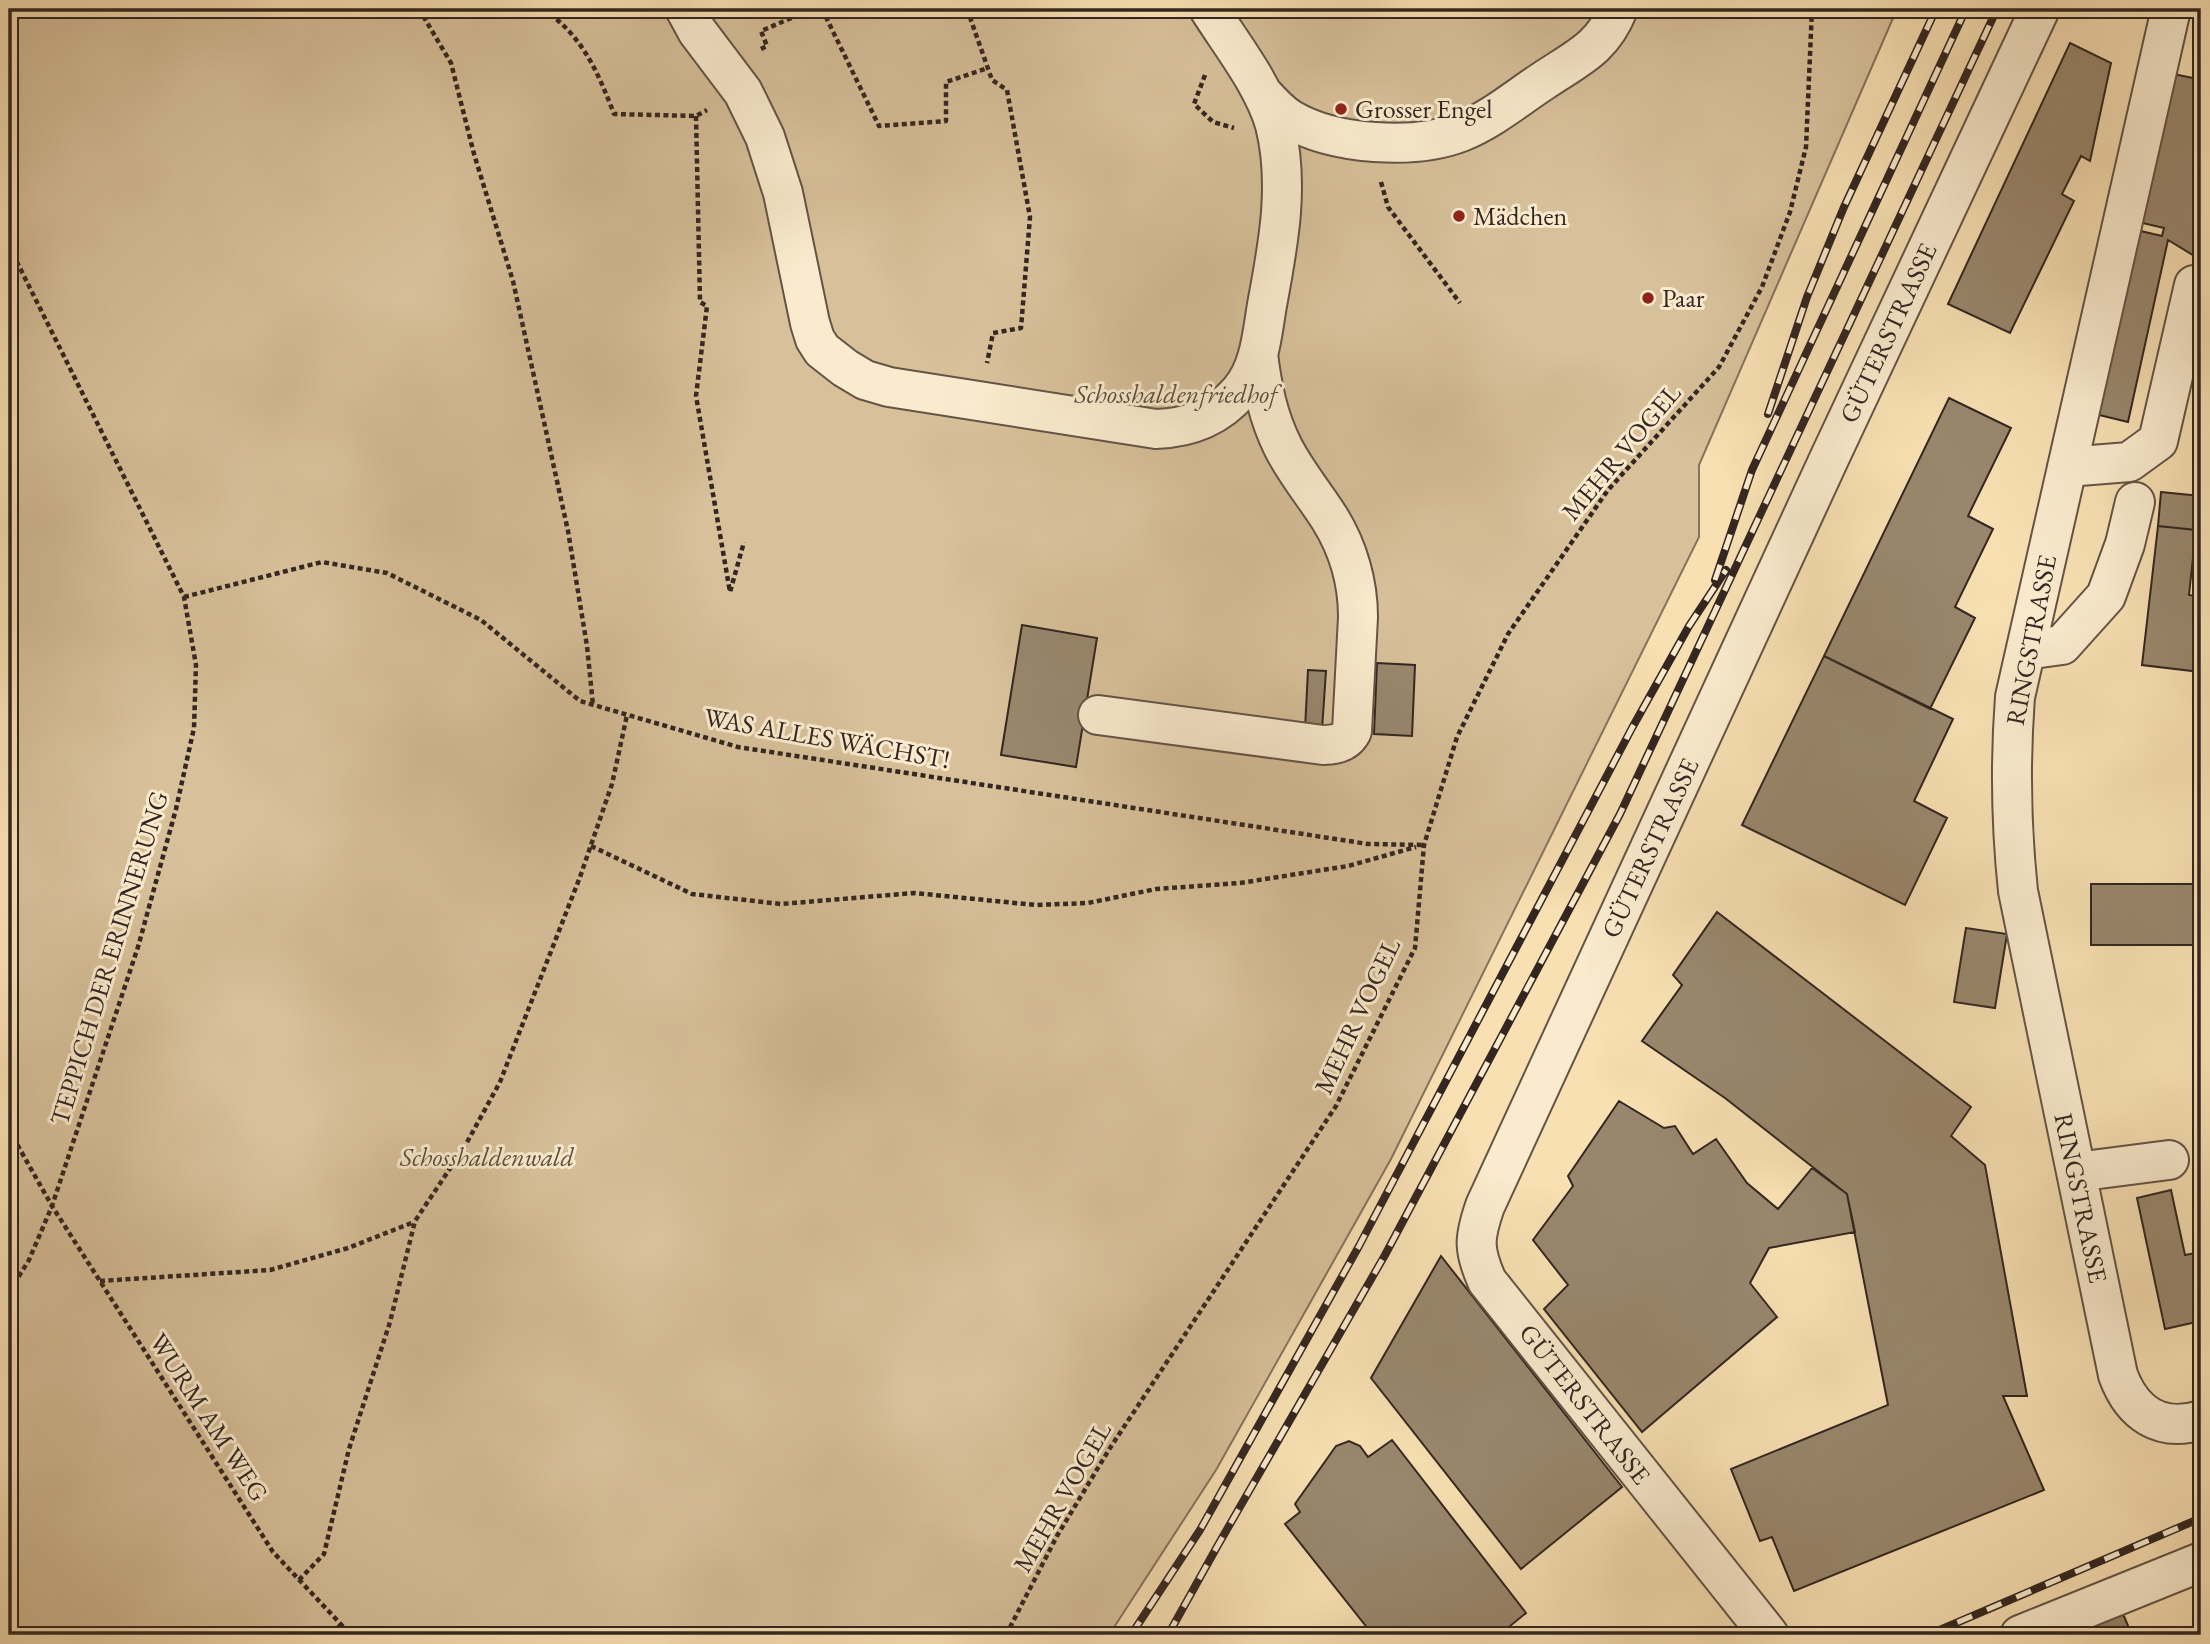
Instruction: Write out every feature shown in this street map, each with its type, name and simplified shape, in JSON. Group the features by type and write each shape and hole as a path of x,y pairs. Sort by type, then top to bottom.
{"street":[{"path":"685,9 697,31 732,78 759,125 775,165 810,323 822,350 865,380 889,387 1140,428 1184,427 1213,415 1228,404 1247,382 1258,354 1279,240 1281,207 1281,168 1275,126 1263,93"},
{"path":"1209,9 1263,93 1277,110 1307,127 1380,143 1432,140 1476,125 1589,52 1605,35 1618,9"},
{"name":"GÜTERSTRASSE","path":"1769,1635 1487,1281 1478,1260 1476,1233 1491,1193 1822,474 2040,9"},
{"name":"RINGSTRASSE","path":"2171,9 2015,697 2010,757 2011,829 2018,891 2118,1375 2124,1393 2136,1408 2161,1423 2186,1425 2201,1420"},
{"path":"2067,467 2129,462 2158,441 2194,285"},
{"path":"1098,715 1322,745 1342,743 1352,731 1358,599 1353,576 1340,537 1297,471 1275,428 1262,390 1258,354"},
{"path":"2026,650 2062,645 2106,596 2125,544 2135,502"},
{"path":"2076,1172 2169,1160"},
{"path":"2020,1635 2201,1562"}],"path":[{"path":"419,9 452,63 474,154 513,281 568,531 587,646 593,705"},
{"path":"543,9 562,22 581,44 595,68 614,114 696,116"},
{"path":"744,542 730,592 696,396 707,306 700,302 696,116 767,46 761,31 812,9"},
{"path":"822,9 879,126 946,121 946,82 988,68"},
{"path":"967,9 992,80 1007,90 1030,217 1021,328 993,333 979,402"},
{"name":"MEHR VOGEL","path":"1006,1635 1057,1536 1110,1448 1336,1106 1415,947 1424,845 1457,737 1508,634 1608,490 1719,367 1762,288 1790,212 1806,147 1812,9"},
{"path":"1194,104 1213,122 1242,127"},
{"path":"1380,143 1381,184 1388,207 1460,303"},
{"name":"TEPPICH DER ERINNERUNG","path":"9,246 184,597 196,665 194,728 138,947 52,1206 29,1260 9,1292"},
{"name":"WAS ALLES WÄCHST!","path":"184,597 322,562 387,573 481,620 580,701 738,747 1368,844 1424,845"},
{"path":"299,1580 324,1554 349,1449 390,1322 415,1221 465,1146 500,1082 591,846 612,784 627,715"},
{"path":"591,846 692,894 781,904 914,892 1036,905 1088,903 1156,889 1240,883 1348,866 1424,845"},
{"name":"WURM AM WEG","path":"9,1130 52,1206 273,1552 351,1635"},
{"path":"100,1281 271,1270 348,1248 415,1221"},
{"path":"332,1635 341,1624"}],"green space":[{"name":"Schosshaldenwald","path":"9,9 1897,9 1699,465 1699,537 1391,1159 1216,1470 1109,1635 9,1635"}],"building":[{"path":"2070,43 2111,63 2090,161 2081,156 2062,194 2074,201 2010,333 1948,304"},
{"path":"2168,73 2198,79 2201,76 2201,260 2168,240 2128,422 2091,413 2132,229 2162,236 2164,228 2134,221"},
{"path":"1949,398 2011,428 1968,516 1993,529 1955,607 1975,618 1930,709 1824,656"},
{"path":"2161,492 2200,496 2196,530 2158,526"},
{"path":"2158,526 2196,530 2189,595 2201,597 2201,672 2142,665"},
{"path":"1022,625 1097,638 1076,767 1001,755"},
{"path":"1824,656 1953,719 1914,801 1947,818 1905,905 1742,825"},
{"path":"1377,663 1415,665 1412,736 1374,734"},
{"path":"1308,670 1326,671 1322,730 1305,729"},
{"path":"2091,884 2194,884 2194,945 2091,945"},
{"path":"2194,884 2201,884 2201,945 2194,945"},
{"path":"1717,912 1971,1107 1951,1136 1985,1165 2027,1396 2003,1396 2044,1490 1794,1591 1772,1537 1760,1541 1731,1469 1888,1405 1847,1194 1725,1098 1642,1041 1682,985 1673,975"},
{"path":"1966,928 2007,934 1995,1008 1954,1002"},
{"path":"1619,1101 1664,1128 1675,1126 1693,1154 1716,1139 1747,1183 1778,1209 1812,1168 1847,1194 1855,1232 1769,1248 1750,1283 1777,1317 1642,1432 1544,1309 1568,1285 1533,1240 1573,1186 1568,1176"},
{"path":"2171,1190 2185,1255 2201,1252 2201,1321 2165,1329 2137,1198"},
{"path":"1441,1256 1622,1487 1521,1569 1371,1378"},
{"path":"1392,1440 1526,1613 1499,1635 1373,1635 1285,1524 1300,1512 1295,1504 1336,1446 1349,1441 1360,1446 1368,1457"},
{"path":"2120,1607 2132,1635 2055,1635"}],"railway":[{"path":"1768,414 1807,297 1844,207 1936,9"},
{"path":"1715,580 1752,470 1966,9"},
{"path":"1168,1635 1385,1255 1620,814 1997,9"},
{"path":"1131,1635 1200,1530 1359,1246 1632,728 1689,626 1726,570"},
{"path":"1928,1635 2201,1518"}],"place":[{"name":"Grosser Engel","path":"1341,109"},
{"name":"Mädchen","path":"1459,216"},
{"name":"Paar","path":"1648,298"}],"park label":[{"name":"Schosshaldenfriedhof","path":"1176,394"}]}
